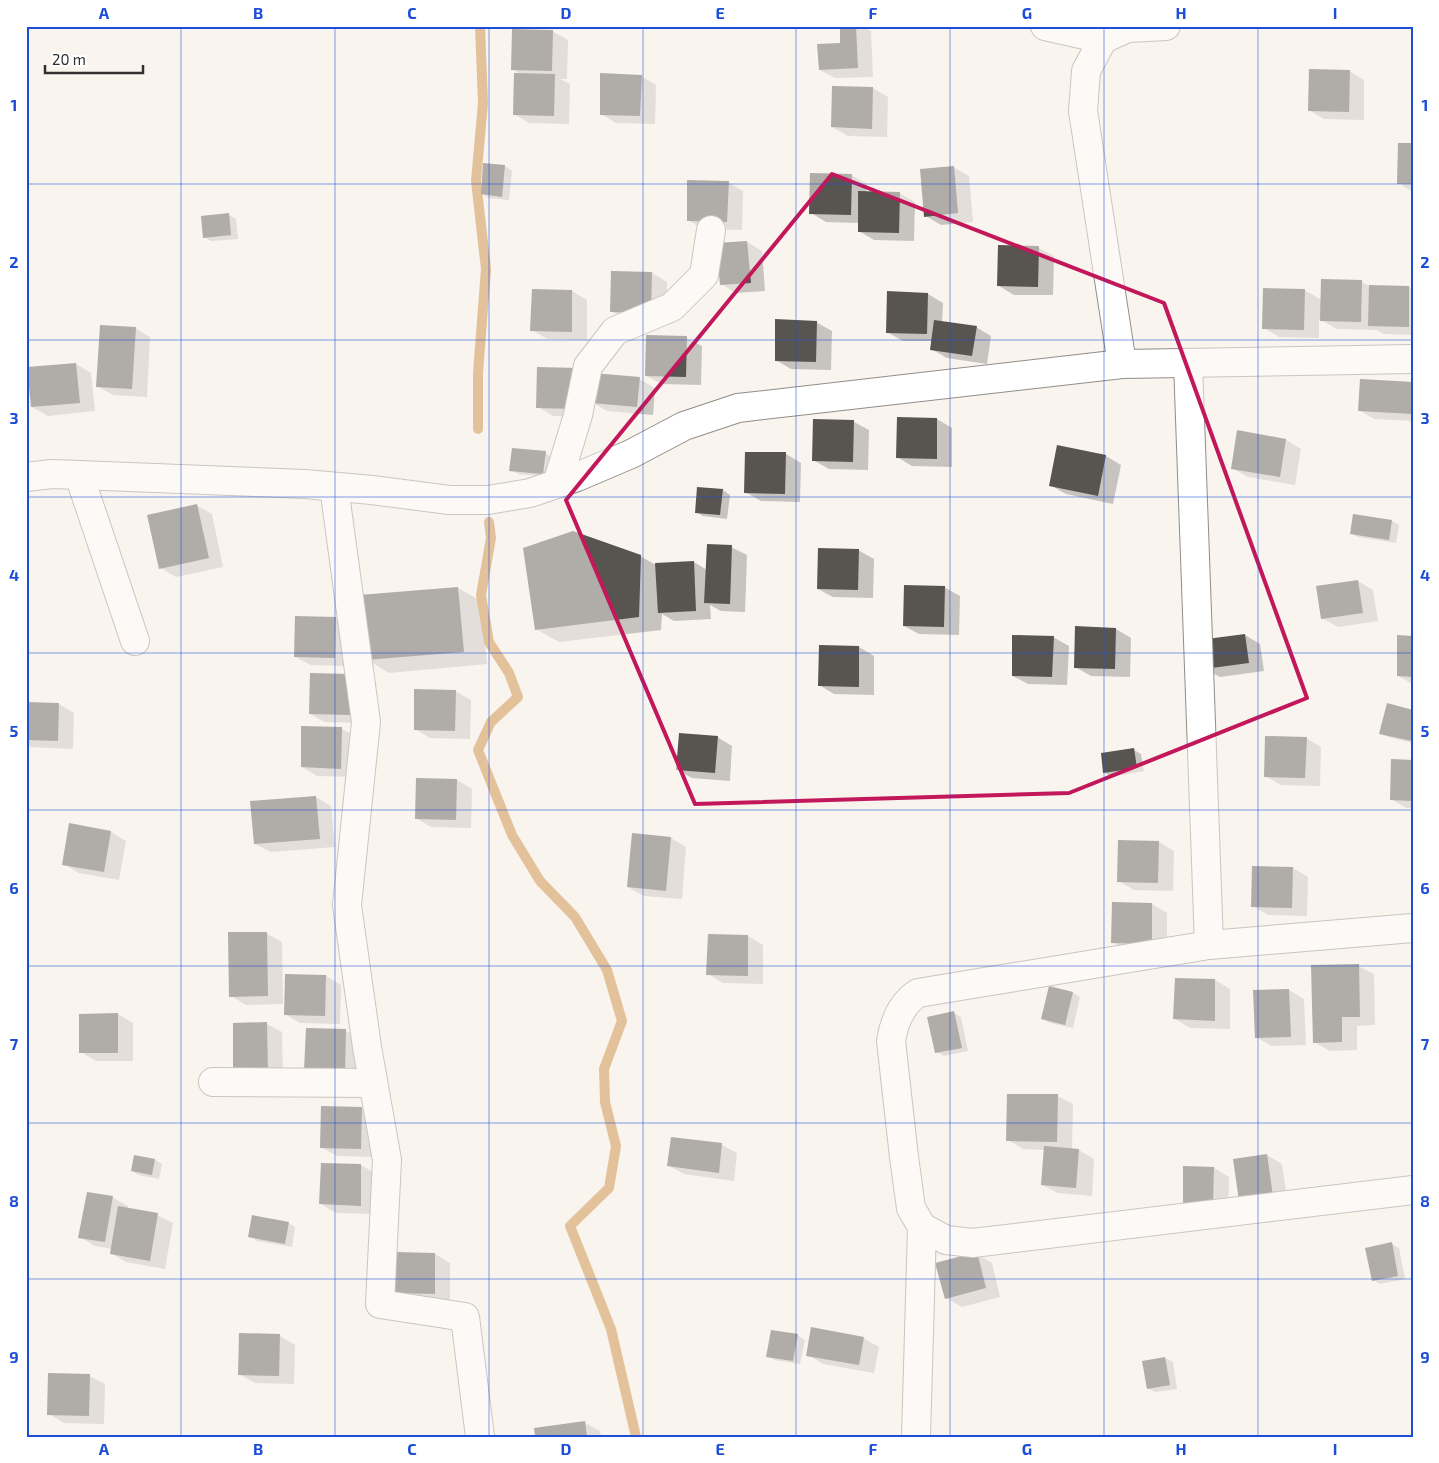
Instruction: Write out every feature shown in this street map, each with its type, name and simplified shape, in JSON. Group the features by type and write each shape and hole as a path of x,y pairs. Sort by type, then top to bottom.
{"street":[{"path":"1045,26 1103,38 1128,28 1166,26"},
{"path":"1103,38 1086,71 1083,111 1122,364"},
{"path":"557,484 578,416 588,366 615,331 672,307 704,275 711,230"},
{"path":"26,477 52,474 184,478 334,486 448,500 488,500 530,493 577,477 631,454 684,426 738,408 1122,364 1413,359"},
{"path":"1188,363 1209,945"},
{"path":"78,475 136,641"},
{"path":"334,486 366,722 346,905 373,1083 387,1160 380,1304 465,1317 480,1437"},
{"path":"1413,928 1209,945 918,993 908,999 893,1027 891,1041 911,1208 922,1227 946,1240 973,1243 1413,1190"},
{"path":"213,1082 373,1083"},
{"path":"916,1437 922,1227"}],"highlighted area":[{"path":"832,174 1164,303 1307,698 1069,793 695,804 566,500"}],"building":[{"path":"840,26 856,26 858,68 819,70 817,44 840,43"},
{"path":"512,29 553,30 552,71 511,70"},
{"path":"1309,69 1350,70 1349,112 1308,111"},
{"path":"514,73 555,74 554,116 513,115"},
{"path":"600,73 642,75 640,116 600,115"},
{"path":"832,86 873,87 872,129 831,127"},
{"path":"1398,143 1413,143 1413,184 1397,184"},
{"path":"483,163 505,165 502,197 481,194"},
{"path":"954,166 958,213 924,217 920,169"},
{"path":"810,173 852,174 851,215 809,214"},
{"path":"687,180 729,181 727,222 687,221"},
{"path":"858,191 900,192 899,233 858,232"},
{"path":"229,213 231,235 203,238 201,216"},
{"path":"747,241 751,283 720,285 716,243"},
{"path":"998,245 1039,246 1038,287 997,286"},
{"path":"611,271 652,272 651,313 610,312"},
{"path":"1321,279 1362,280 1361,322 1320,321"},
{"path":"1369,285 1409,286 1409,327 1368,326"},
{"path":"1263,288 1305,289 1304,330 1262,329"},
{"path":"532,289 572,290 572,332 530,331"},
{"path":"887,291 928,293 927,334 886,333"},
{"path":"775,319 817,321 816,362 775,361"},
{"path":"934,320 977,326 972,356 930,350"},
{"path":"100,325 136,327 132,389 96,387"},
{"path":"646,335 687,336 686,377 645,376"},
{"path":"76,363 80,403 31,407 27,367"},
{"path":"537,367 578,368 577,409 536,408"},
{"path":"593,373 640,377 637,407 591,403"},
{"path":"1360,379 1413,382 1413,414 1358,411"},
{"path":"897,417 937,418 937,459 896,458"},
{"path":"813,419 854,420 853,462 812,461"},
{"path":"1237,430 1286,439 1280,477 1231,469"},
{"path":"1057,445 1106,455 1098,496 1049,486"},
{"path":"512,448 546,451 543,474 509,471"},
{"path":"745,452 786,452 785,494 744,493"},
{"path":"697,487 723,489 720,515 695,513"},
{"path":"197,504 209,558 159,569 147,515"},
{"path":"1353,514 1392,520 1389,540 1350,534"},
{"path":"573,531 641,555 639,617 535,630 523,548"},
{"path":"707,544 732,545 730,604 704,603"},
{"path":"818,548 859,549 858,590 817,589"},
{"path":"694,561 696,611 658,613 655,563"},
{"path":"1358,580 1363,613 1321,619 1316,586"},
{"path":"904,585 945,586 944,627 903,626"},
{"path":"458,587 464,652 365,660 359,595"},
{"path":"295,616 336,617 335,658 294,657"},
{"path":"1075,626 1116,628 1115,669 1074,668"},
{"path":"1245,634 1249,663 1204,669 1199,640"},
{"path":"1012,635 1054,636 1052,677 1012,676"},
{"path":"1397,635 1413,636 1413,677 1397,676"},
{"path":"819,645 859,646 859,687 818,686"},
{"path":"310,673 350,674 350,715 309,714"},
{"path":"414,689 456,690 455,731 414,730"},
{"path":"26,702 59,703 58,741 26,740"},
{"path":"1387,703 1413,710 1412,741 1379,734"},
{"path":"301,726 342,727 341,769 301,767"},
{"path":"679,733 718,736 715,773 676,770"},
{"path":"1265,736 1307,737 1305,778 1264,777"},
{"path":"1134,748 1137,768 1103,773 1101,753"},
{"path":"1391,759 1413,760 1413,801 1390,800"},
{"path":"416,778 457,779 456,820 415,819"},
{"path":"316,796 320,839 254,844 250,801"},
{"path":"69,823 111,831 104,872 62,865"},
{"path":"632,833 671,837 666,891 627,887"},
{"path":"1118,840 1159,841 1158,883 1117,882"},
{"path":"1252,866 1293,867 1292,908 1251,907"},
{"path":"1112,902 1152,903 1152,944 1111,943"},
{"path":"228,932 267,932 268,996 229,997"},
{"path":"708,934 748,935 748,976 706,975"},
{"path":"1359,964 1360,1017 1342,1017 1342,1042 1313,1043 1311,965"},
{"path":"285,974 326,975 325,1016 284,1015"},
{"path":"1175,978 1215,979 1215,1021 1173,1019"},
{"path":"1049,986 1073,992 1065,1025 1041,1019"},
{"path":"1289,989 1291,1037 1255,1038 1253,990"},
{"path":"954,1011 962,1048 935,1053 927,1017"},
{"path":"118,1013 118,1053 79,1053 79,1014"},
{"path":"267,1022 268,1074 233,1074 233,1023"},
{"path":"306,1028 346,1029 345,1071 304,1070"},
{"path":"1007,1094 1058,1094 1057,1142 1006,1141"},
{"path":"321,1106 362,1107 361,1149 320,1148"},
{"path":"671,1137 722,1143 719,1173 667,1166"},
{"path":"1044,1146 1079,1149 1076,1188 1041,1185"},
{"path":"1267,1154 1273,1196 1239,1201 1233,1159"},
{"path":"134,1155 155,1159 152,1175 131,1171"},
{"path":"321,1163 361,1164 361,1206 319,1204"},
{"path":"1183,1166 1214,1167 1213,1205 1183,1205"},
{"path":"87,1192 113,1196 105,1242 78,1238"},
{"path":"118,1206 158,1213 150,1261 110,1254"},
{"path":"252,1215 289,1222 285,1244 248,1237"},
{"path":"1392,1242 1398,1276 1372,1281 1365,1248"},
{"path":"395,1252 435,1253 435,1294 393,1293"},
{"path":"977,1252 986,1288 945,1299 935,1263"},
{"path":"811,1327 864,1337 859,1365 806,1356"},
{"path":"771,1330 798,1334 793,1361 766,1357"},
{"path":"239,1333 280,1334 279,1376 238,1375"},
{"path":"1165,1357 1170,1385 1147,1389 1142,1361"},
{"path":"48,1373 90,1374 89,1416 47,1415"},
{"path":"585,1421 587,1437 535,1437 534,1428"}],"waterway":[{"path":"478,429 478,373 486,269 476,181 483,103 480,26"},
{"path":"489,522 491,538 481,595 489,642 509,673 518,697 491,722 478,750 512,835 540,881 575,917 607,970 622,1021 604,1069 605,1102 616,1146 609,1188 570,1226 611,1329 636,1437"}]}
